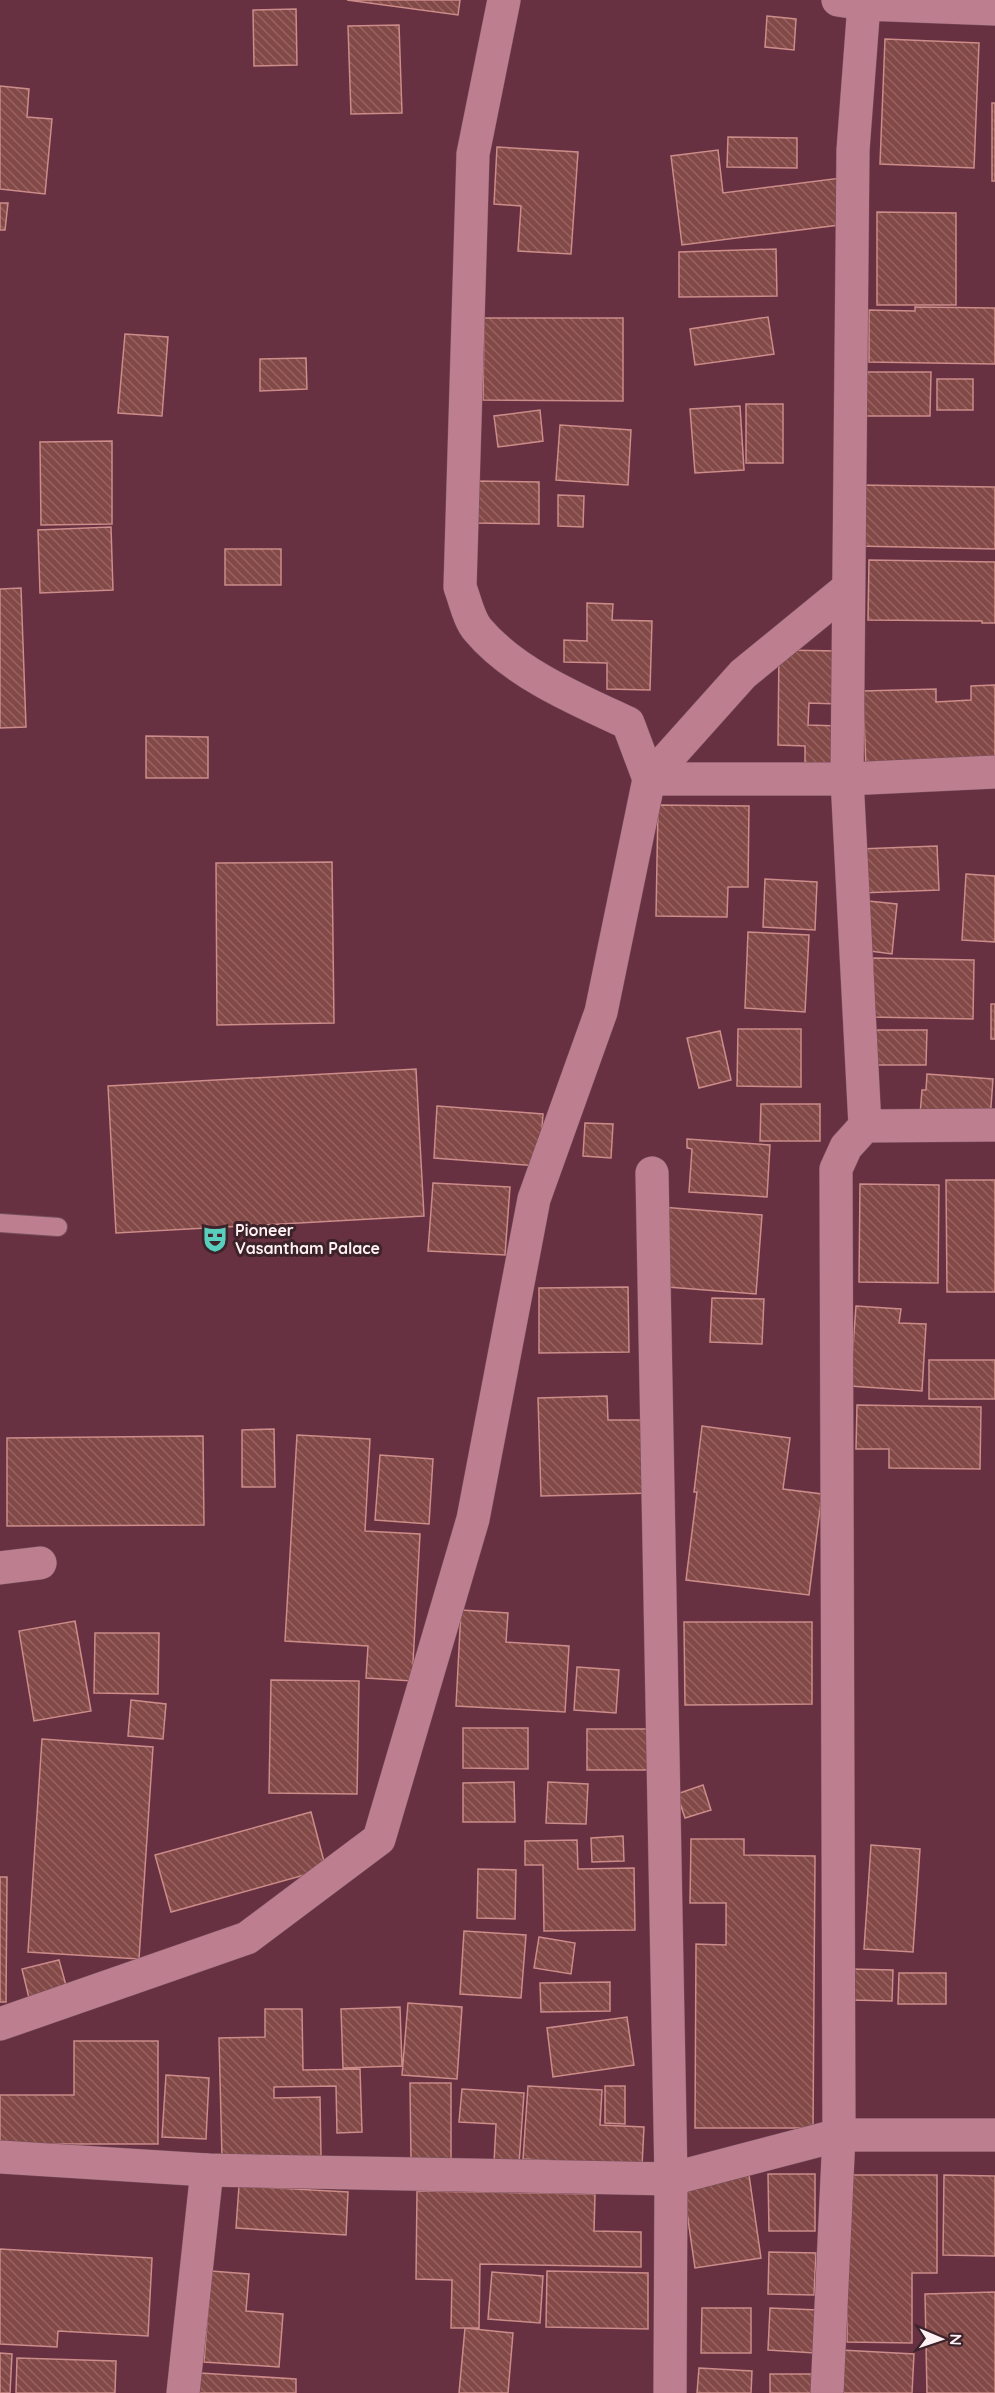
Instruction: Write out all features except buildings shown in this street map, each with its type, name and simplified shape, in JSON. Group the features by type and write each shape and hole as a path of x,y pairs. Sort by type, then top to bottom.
{"street":[{"path":"504,0 473,154 460,587 476,628 505,656 570,696 628,723 649,779"},
{"path":"828,2393 839,2135 836,1169 846,1147 865,1126 847,779 847,589 854,150 851,2 995,9"},
{"path":"0,2024 247,1938 379,1839 473,1519 534,1199 601,1012 649,779 743,674 847,589"},
{"path":"649,779 847,779 995,772"},
{"path":"865,1126 995,1125"},
{"path":"652,1173 671,2179 670,2393"},
{"path":"0,1568 40,1563"},
{"path":"0,2157 207,2170 671,2179 839,2135 995,2135"},
{"path":"183,2393 207,2170"}],"lane":[{"path":"0,1223 58,1227"}],"place":[{"name":"Pioneer Vasantham Palace","path":"215,1239"}]}
